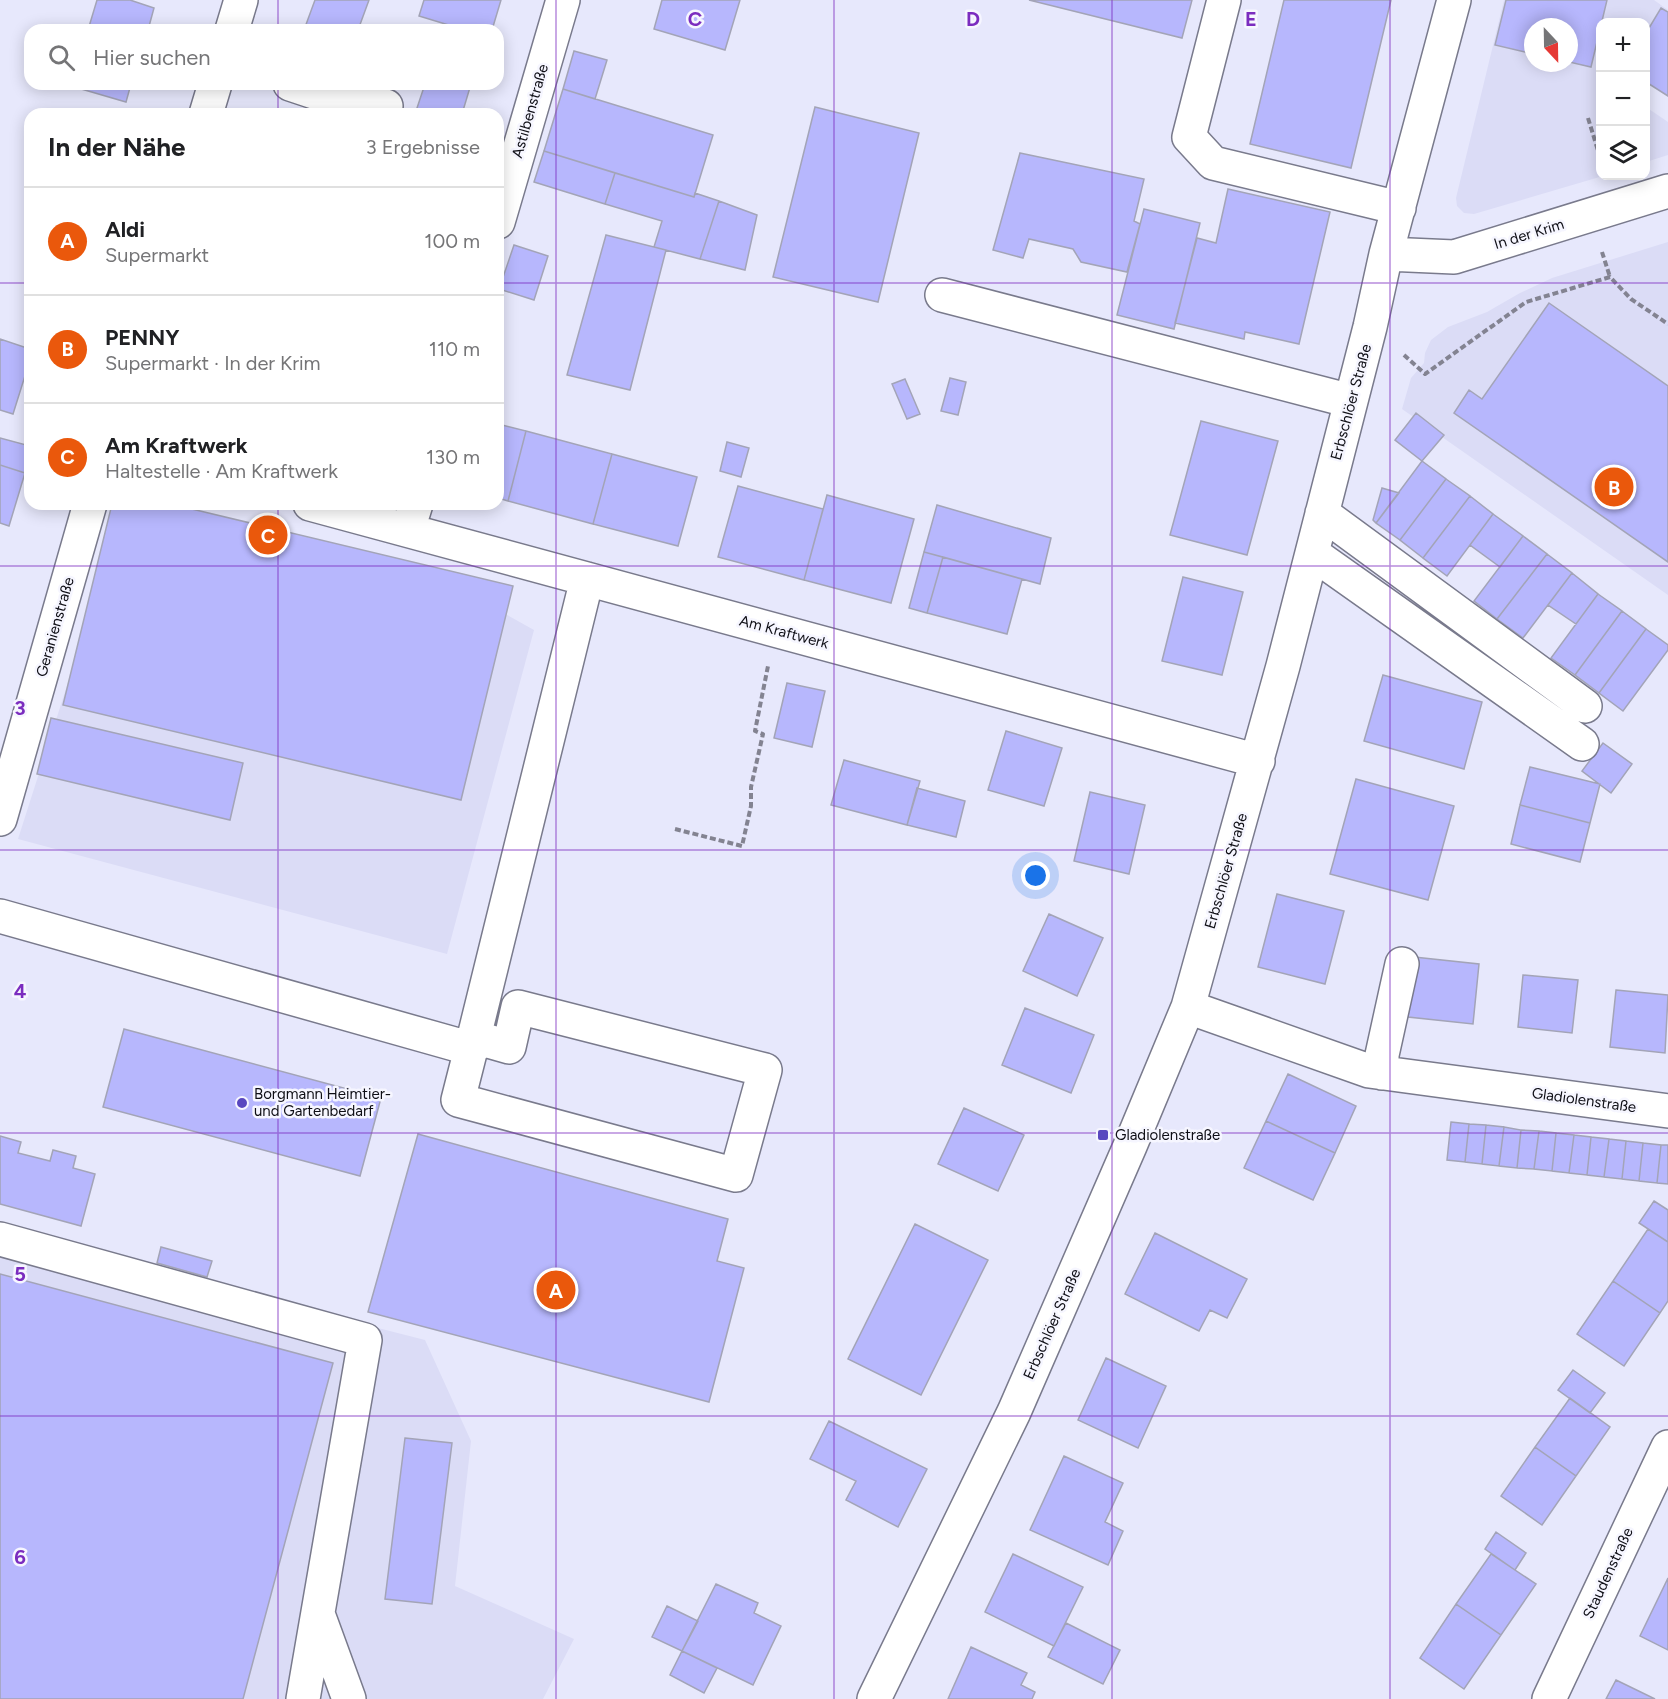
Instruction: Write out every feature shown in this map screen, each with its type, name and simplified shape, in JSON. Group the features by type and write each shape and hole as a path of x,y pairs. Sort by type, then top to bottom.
{"street":[{"path":"234,24 241,0"},
{"name":"Astilbenstraße","path":"504,202 563,0"},
{"path":"1224,0 1189,137 1213,162 1399,208"},
{"name":"Erbschlöer Straße","path":"874,1699 1014,1412 1188,1007 1258,761 1370,327 1386,254 1454,0"},
{"path":"208,108 213,90"},
{"path":"308,90 386,106"},
{"name":"In der Krim","path":"1386,254 1454,256 1668,191"},
{"path":"942,295 1351,401"},
{"name":"Geranienstraße","path":"0,819 88,510"},
{"name":"Am Kraftwerk","path":"357,510 412,517 587,579 1258,761"},
{"path":"1322,513 1585,706"},
{"path":"1312,553 1582,744"},
{"path":"0,916 473,1043 509,1047 518,1006 765,1070 736,1176 458,1100 473,1043 587,579"},
{"path":"1382,1073 1382,1055 1402,964"},
{"name":"Gladiolenstraße","path":"1188,1007 1369,1071 1668,1111"},
{"path":"0,1239 365,1340 303,1699"},
{"name":"Staudenstraße","path":"1548,1699 1668,1447"},
{"path":"318,1612 349,1699"}],"path":[{"path":"1588,118 1596,144"},
{"path":"1605,262 1610,277 1630,299 1668,324"},
{"path":"1370,327 1425,374 1526,302 1610,277"},
{"path":"675,830 742,846 751,806 751,787 764,734 755,731 763,697 761,691 777,631"}],"shaded area":[{"path":"1504,0 1654,0 1668,10 1650,39 1650,18 1596,18 1596,178 1474,214 1464,213 1457,206 1456,198"},
{"path":"1650,110 1668,122 1668,155 1650,161"},
{"path":"1668,242 1668,595 1402,409 1411,378 1424,363 1425,353 1431,340 1448,327 1487,312 1552,278"},
{"path":"123,510 148,510 470,594 534,630 447,954 18,839"},
{"path":"0,1231 425,1340 471,1441 455,1586 574,1639 543,1699 0,1699"}],"building":[{"path":"97,0 130,0 154,8 150,24 90,24"},
{"path":"315,0 369,0 360,24 306,24"},
{"path":"424,0 501,0 494,24 445,24 419,16"},
{"path":"662,0 740,0 725,50 654,29"},
{"path":"1029,0 1192,0 1182,38"},
{"path":"1284,0 1391,0 1351,168 1250,144"},
{"path":"1506,0 1607,0 1603,18 1596,18 1596,46 1591,67 1578,64 1578,18 1524,18 1524,52 1495,45"},
{"path":"1661,8 1668,12 1668,96 1650,85 1650,26"},
{"path":"574,51 607,60 595,99 563,89"},
{"path":"563,89 713,135 694,197 544,151"},
{"path":"85,90 129,90 126,102"},
{"path":"423,90 469,90 464,108 417,108"},
{"path":"815,107 919,133 878,302 773,277"},
{"path":"544,151 615,173 605,204 534,182"},
{"path":"1020,153 1144,179 1134,221 1140,224 1127,272 1081,262 1073,249 1029,239 1023,258 993,250"},
{"path":"615,173 694,197 695,193 719,201 700,259 654,247 662,221 605,204"},
{"path":"1228,189 1330,212 1299,344 1245,332 1244,339 1175,323 1197,238 1216,243"},
{"path":"719,201 757,215 745,270 700,259"},
{"path":"1144,209 1200,223 1174,329 1117,315"},
{"path":"606,235 666,250 630,390 567,375"},
{"path":"514,245 548,256 534,300 504,291 504,274"},
{"path":"1549,303 1668,386 1668,562 1454,413 1469,390 1482,399"},
{"path":"0,339 24,347 24,379 13,414 0,410"},
{"path":"950,378 966,382 958,415 941,411"},
{"path":"905,379 920,414 907,419 892,384"},
{"path":"1416,413 1444,435 1422,461 1395,440"},
{"path":"1201,421 1278,441 1247,555 1170,535"},
{"path":"504,426 526,431 508,501 504,500"},
{"path":"526,431 612,454 593,524 508,501"},
{"path":"0,438 24,444 24,473 0,465"},
{"path":"727,442 749,448 741,477 720,471"},
{"path":"612,454 697,477 678,546 593,524"},
{"path":"1422,461 1446,479 1400,540 1376,523"},
{"path":"0,465 24,473 24,476 9,526 0,523"},
{"path":"1446,479 1470,496 1423,558 1400,540"},
{"path":"738,486 823,509 804,580 718,557"},
{"path":"1382,488 1399,493 1376,523 1373,520"},
{"path":"827,495 914,519 891,603 804,580"},
{"path":"1470,496 1493,514 1447,576 1423,558"},
{"path":"937,505 1051,538 1040,584 924,552"},
{"path":"111,510 196,510 513,586 461,800 63,705"},
{"path":"1493,514 1523,536 1500,567 1470,545"},
{"path":"1523,536 1547,554 1497,619 1474,601"},
{"path":"924,552 943,557 927,613 909,608"},
{"path":"1547,554 1572,573 1523,638 1497,619"},
{"path":"943,557 1022,579 1007,634 927,613"},
{"path":"1572,573 1598,594 1576,624 1548,605"},
{"path":"1183,577 1243,592 1222,675 1162,661"},
{"path":"1598,594 1622,611 1575,675 1551,658"},
{"path":"1622,611 1646,629 1599,693 1575,675"},
{"path":"1646,629 1668,645 1668,650 1623,711 1599,693"},
{"path":"1383,675 1482,702 1464,769 1364,741"},
{"path":"787,683 825,691 812,747 774,738"},
{"path":"51,718 243,763 230,820 37,774"},
{"path":"1006,731 1062,748 1044,806 988,790"},
{"path":"1603,743 1632,764 1611,793 1582,771"},
{"path":"844,760 920,781 907,825 831,805"},
{"path":"1530,767 1600,784 1590,823 1520,805"},
{"path":"1356,779 1454,806 1428,900 1330,874"},
{"path":"917,788 965,801 956,837 907,825"},
{"path":"1090,792 1145,805 1129,874 1074,861"},
{"path":"1520,805 1590,823 1580,862 1511,844"},
{"path":"1277,894 1344,911 1325,984 1258,967"},
{"path":"1049,914 1103,938 1077,996 1023,971"},
{"path":"1414,957 1479,964 1473,1024 1408,1017"},
{"path":"1523,975 1578,980 1572,1033 1518,1027"},
{"path":"1616,990 1668,995 1665,1053 1610,1047"},
{"path":"1025,1008 1094,1035 1071,1093 1002,1065"},
{"name":"Borgmann Heimtier- und Gartenbedarf","path":"124,1029 381,1098 360,1176 103,1107"},
{"path":"1288,1074 1356,1106 1335,1153 1266,1121"},
{"path":"964,1108 1024,1135 998,1191 938,1164"},
{"path":"1266,1121 1335,1153 1313,1200 1244,1168"},
{"path":"1451,1122 1469,1124 1465,1162 1447,1160"},
{"path":"1469,1124 1486,1125 1482,1164 1465,1162"},
{"path":"1486,1125 1504,1127 1499,1166 1482,1164"},
{"path":"1504,1127 1521,1130 1517,1168 1499,1166"},
{"path":"1521,1130 1539,1131 1534,1169 1517,1168"},
{"path":"1539,1131 1556,1133 1552,1171 1534,1169"},
{"path":"1556,1133 1574,1135 1569,1173 1552,1171"},
{"path":"418,1134 728,1219 717,1261 744,1268 709,1402 368,1312"},
{"path":"1574,1135 1591,1137 1587,1175 1569,1173"},
{"path":"0,1136 21,1142 18,1153 50,1161 53,1150 76,1156 73,1168 95,1174 81,1226 0,1204"},
{"path":"1591,1137 1609,1139 1604,1177 1587,1175"},
{"path":"1609,1139 1626,1141 1622,1179 1604,1177"},
{"path":"1626,1141 1643,1143 1639,1181 1622,1179"},
{"path":"1643,1143 1661,1145 1657,1183 1639,1181"},
{"path":"1661,1145 1668,1145 1668,1184 1657,1183"},
{"path":"1654,1201 1668,1210 1668,1242 1639,1223"},
{"path":"915,1224 988,1260 921,1395 848,1359"},
{"path":"1648,1229 1668,1242 1668,1301 1660,1313 1613,1281"},
{"path":"1155,1233 1247,1279 1227,1318 1210,1310 1199,1331 1125,1294"},
{"path":"161,1247 212,1261 207,1277 157,1263"},
{"path":"0,1274 333,1363 243,1699 0,1699"},
{"path":"1613,1281 1660,1313 1624,1366 1577,1334"},
{"path":"1106,1358 1166,1386 1138,1448 1078,1420"},
{"path":"1573,1370 1605,1393 1590,1413 1558,1390"},
{"path":"1570,1398 1610,1427 1576,1476 1535,1447"},
{"path":"829,1421 927,1469 898,1527 846,1500 856,1481 810,1459"},
{"path":"405,1438 452,1443 432,1604 385,1599"},
{"path":"1535,1447 1576,1476 1542,1525 1501,1496"},
{"path":"1064,1456 1123,1483 1105,1522 1123,1531 1108,1565 1030,1530"},
{"path":"1496,1532 1526,1553 1515,1570 1485,1549"},
{"path":"1013,1554 1083,1587 1054,1646 985,1612"},
{"path":"1491,1554 1536,1584 1501,1635 1456,1604"},
{"path":"1668,1578 1668,1650 1640,1636"},
{"path":"716,1584 758,1603 754,1613 781,1626 753,1685 682,1651"},
{"path":"1456,1604 1501,1635 1464,1689 1420,1658"},
{"path":"667,1606 698,1621 682,1651 652,1637"},
{"path":"1066,1623 1120,1650 1103,1684 1048,1657"},
{"path":"971,1647 1027,1673 1021,1685 1035,1692 1032,1699 948,1699"},
{"path":"682,1651 717,1668 704,1693 670,1675"},
{"path":"1616,1680 1655,1699 1606,1699"}],"place":[{"name":"PENNY","path":"1614,487"},
{"name":"Am Kraftwerk","path":"268,535"},
{"name":"Borgmann Heimtier- und Gartenbedarf","path":"242,1103"},
{"name":"Gladiolenstraße","path":"1103,1135"},
{"name":"Aldi","path":"556,1290"}]}
